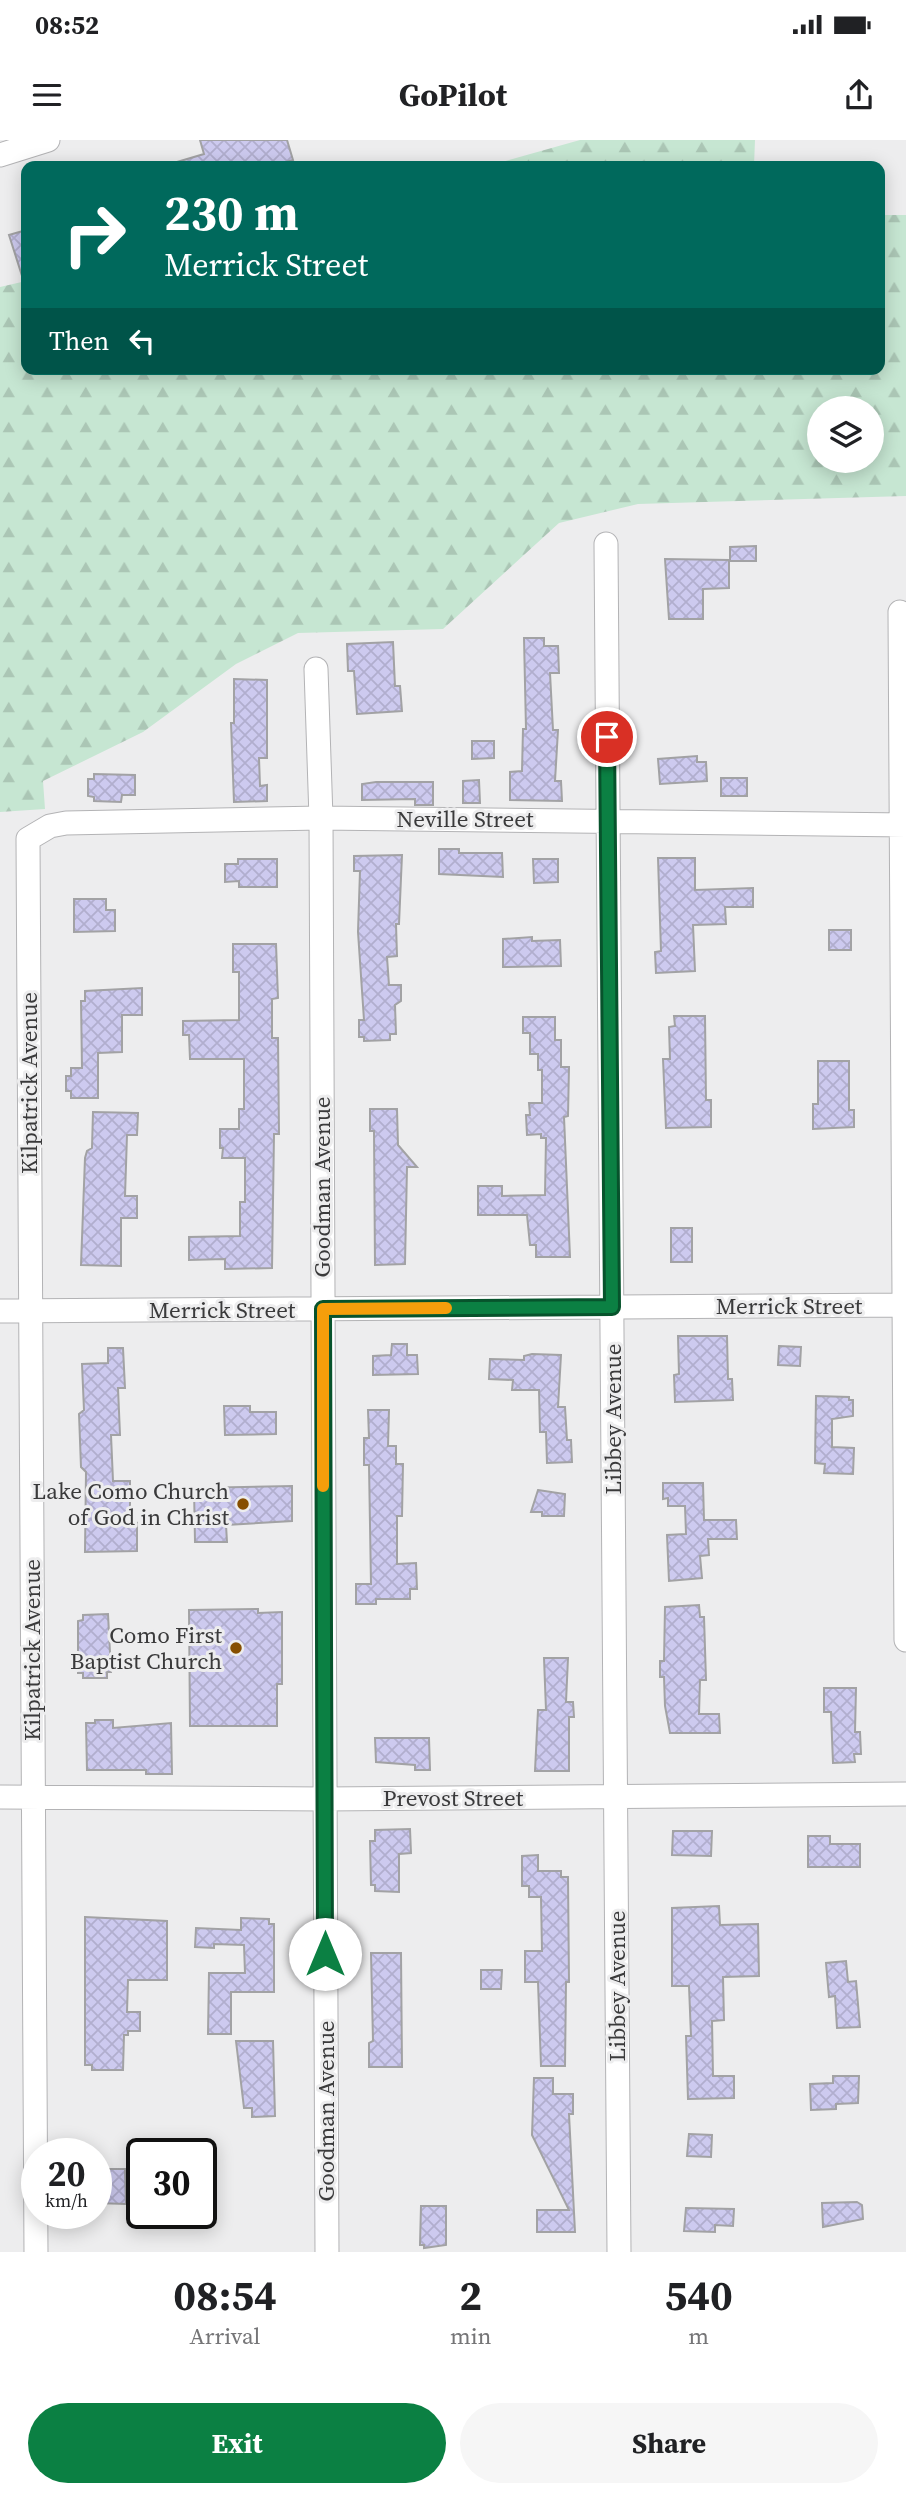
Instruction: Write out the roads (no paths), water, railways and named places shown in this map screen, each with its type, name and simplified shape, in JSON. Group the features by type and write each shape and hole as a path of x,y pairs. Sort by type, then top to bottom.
{"street":[{"path":"0,156 48,140"},
{"name":"Libbey Avenue","path":"606,544 619,2252"},
{"path":"900,612 904,825 906,1640"},
{"name":"Goodman Avenue","path":"316,669 321,818 327,2252"},
{"name":"Neville Street","path":"27,839 50,825 66,823 321,818 904,825"},
{"name":"Kilpatrick Avenue","path":"27,839 36,2252"},
{"name":"Merrick Street","path":"0,1311 905,1305"},
{"name":"Prevost Street","path":"0,1797 324,1799 906,1794"}],"place":[{"name":"Lake Como Church of God in Christ","path":"243,1504"},
{"name":"Como First Baptist Church","path":"236,1648"}]}
